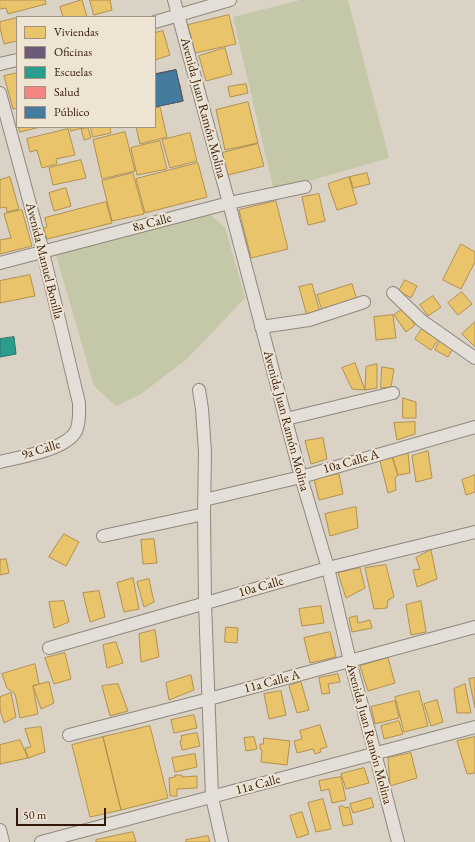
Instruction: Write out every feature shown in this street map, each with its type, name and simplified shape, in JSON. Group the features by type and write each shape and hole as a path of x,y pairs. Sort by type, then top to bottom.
{"street":[{"name":"Avenida Juan Ramón Molina","path":"174,0 230,203 301,477 328,568 350,661 398,842"},
{"path":"156,22 230,0"},
{"path":"0,64 16,60"},
{"name":"Avenida Manuel Bonilla","path":"0,93 43,252 78,403 79,416 76,430"},
{"name":"8a Calle","path":"0,263 230,203 305,187"},
{"path":"393,293 422,321 475,358"},
{"path":"261,327 309,320 364,302"},
{"path":"199,390 205,452 205,603 212,797 222,842"},
{"path":"286,419 394,393"},
{"name":"10a Calle A","path":"204,500 301,477 475,427"},
{"name":"9a Calle","path":"0,462 57,447 69,440 76,430"},
{"path":"103,536 204,514"},
{"name":"10a Calle","path":"48,648 328,568 475,532"},
{"name":"11a Calle A","path":"69,735 475,627"},
{"name":"11a Calle","path":"41,842 475,727"},
{"path":"0,830 3,842"}],"green space":[{"path":"300,0 348,0 389,158 274,191 233,17"},
{"path":"209,214 225,227 245,298 188,358 141,394 116,406 94,386 56,255"}],"building: Viviendas":[{"path":"0,0 45,0 46,4 8,14 6,8 0,9"},
{"path":"82,0 87,16 63,16 60,7"},
{"path":"90,0 110,0 112,10 94,15"},
{"path":"229,15 236,44 195,53 188,25"},
{"path":"16,18 16,41 4,44 0,22"},
{"path":"163,31 170,55 156,60 156,33"},
{"path":"225,48 232,74 206,81 199,56"},
{"path":"16,73 16,108 13,109 4,76"},
{"path":"246,84 248,93 230,97 228,87"},
{"path":"248,102 258,143 225,150 216,110"},
{"path":"160,107 167,137 140,144 136,128 156,128 156,109"},
{"path":"19,128 36,128 20,132"},
{"path":"70,128 82,128 71,131"},
{"path":"88,128 91,138 84,140 81,129"},
{"path":"91,128 110,128 111,133 93,137"},
{"path":"68,129 75,155 56,159 57,164 42,168 37,150 30,152 27,139"},
{"path":"125,132 135,171 102,179 93,140"},
{"path":"190,133 197,161 170,168 162,140"},
{"path":"160,141 167,169 137,175 131,148"},
{"path":"258,144 264,166 228,175 226,168 224,168 222,153"},
{"path":"81,160 86,178 53,185 49,168"},
{"path":"198,163 207,197 145,213 136,179"},
{"path":"133,173 144,214 112,221 102,181"},
{"path":"367,173 370,184 353,188 350,177"},
{"path":"10,177 19,209 7,212 6,207 0,208 0,180"},
{"path":"349,177 357,204 337,210 328,184"},
{"path":"66,188 71,206 54,211 49,193"},
{"path":"319,194 325,221 308,225 302,197"},
{"path":"276,201 288,249 251,258 239,210"},
{"path":"106,202 112,223 47,239 43,228 47,227 45,218"},
{"path":"22,210 32,246 0,254 0,240 11,238 4,214"},
{"path":"461,244 475,252 475,262 461,289 443,280"},
{"path":"30,275 35,296 0,303 0,281"},
{"path":"405,280 417,286 411,298 399,291"},
{"path":"312,284 320,312 307,316 299,287"},
{"path":"352,284 357,299 322,310 317,295"},
{"path":"462,292 472,304 458,315 448,303"},
{"path":"433,296 441,307 428,316 420,305"},
{"path":"404,308 415,325 406,332 394,315"},
{"path":"393,315 396,338 376,340 374,317"},
{"path":"475,322 475,347 462,334"},
{"path":"424,326 440,337 431,350 415,339"},
{"path":"441,339 454,346 448,357 435,350"},
{"path":"355,363 365,390 352,389 342,368"},
{"path":"377,364 377,388 365,390 366,367"},
{"path":"382,367 394,369 391,387 381,388"},
{"path":"403,398 416,402 416,418 403,418"},
{"path":"415,422 415,434 397,440 394,423"},
{"path":"323,438 327,459 311,464 305,441"},
{"path":"428,451 432,478 416,482 412,456"},
{"path":"408,453 410,473 398,475 392,456"},
{"path":"392,456 398,475 395,478 396,490 388,493 380,461"},
{"path":"339,474 343,494 319,500 314,479"},
{"path":"475,475 475,492 466,495 462,480"},
{"path":"356,507 358,528 330,536 325,514"},
{"path":"64,534 79,542 66,566 49,557"},
{"path":"154,539 157,563 143,564 141,540"},
{"path":"431,550 437,579 417,587 413,570 420,569 416,558"},
{"path":"6,559 9,573 0,575 0,560"},
{"path":"386,565 394,597 388,600 387,608 374,609 365,568"},
{"path":"360,568 365,588 346,598 338,573"},
{"path":"133,578 139,609 124,612 117,583"},
{"path":"149,579 154,602 144,607 137,582"},
{"path":"99,591 105,617 90,622 83,593"},
{"path":"64,601 69,622 54,628 49,602"},
{"path":"421,601 426,632 411,635 406,605"},
{"path":"321,606 324,623 302,626 299,609"},
{"path":"357,616 358,623 370,620 372,628 352,632 349,618"},
{"path":"226,627 238,628 237,643 225,642"},
{"path":"155,630 159,657 141,662 139,634"},
{"path":"330,632 336,657 310,663 304,638"},
{"path":"116,642 123,663 107,668 103,645"},
{"path":"65,653 71,679 54,684 45,658"},
{"path":"388,658 395,683 368,691 360,666"},
{"path":"35,664 39,684 33,686 38,714 20,718 15,694 7,688 2,674"},
{"path":"338,674 340,682 328,684 330,693 322,694 319,678"},
{"path":"191,675 194,690 169,700 166,683"},
{"path":"475,678 475,708 469,679"},
{"path":"49,682 54,703 41,709 33,686"},
{"path":"301,682 309,710 297,713 289,686"},
{"path":"118,684 128,711 110,716 102,686"},
{"path":"465,684 471,713 457,713 454,689"},
{"path":"281,691 286,715 269,719 264,694"},
{"path":"419,691 428,726 404,732 395,697"},
{"path":"11,693 16,717 4,723 0,710 0,697"},
{"path":"437,700 443,722 431,726 424,704"},
{"path":"395,701 399,718 375,724 371,707"},
{"path":"194,715 197,728 174,733 171,720"},
{"path":"399,721 403,734 384,739 381,726"},
{"path":"320,725 327,747 320,749 321,752 315,754 313,749 297,753 294,741 302,739 300,731"},
{"path":"150,726 168,798 121,810 103,737"},
{"path":"41,727 45,752 28,758 25,748 31,747 25,729"},
{"path":"197,733 200,746 182,750 180,741 182,740 181,736"},
{"path":"103,737 121,810 90,817 72,745"},
{"path":"254,737 257,749 246,751 244,738"},
{"path":"475,737 475,773 467,774 457,741"},
{"path":"264,738 290,741 287,765 261,762 262,750 260,749 260,744 263,744"},
{"path":"20,740 28,758 0,764 0,745"},
{"path":"411,753 417,778 390,786 388,758"},
{"path":"195,754 197,767 175,772 172,758"},
{"path":"364,768 369,783 346,789 341,774"},
{"path":"175,775 182,775 182,777 197,776 197,788 177,789 177,796 170,796 169,778 175,777"},
{"path":"341,777 346,800 332,803 329,789 321,791 319,781"},
{"path":"371,798 374,807 353,813 350,804"},
{"path":"323,799 331,829 316,832 308,803"},
{"path":"343,806 345,808 349,807 353,824 343,826 339,807"},
{"path":"302,812 309,834 297,838 290,816"},
{"path":"133,832 136,842 96,842 96,840"},
{"path":"208,836 210,842 186,842 186,840"}],"building: Oficinas":[{"path":"176,70 183,101 163,105 156,74"}],"building: Escuelas":[{"path":"14,337 16,354 0,357 0,339"}],"building: Salud":[{"path":"180,85 183,101 163,105 159,89"}],"building: Público":[{"path":"176,70 183,101 156,107 156,75"}]}
